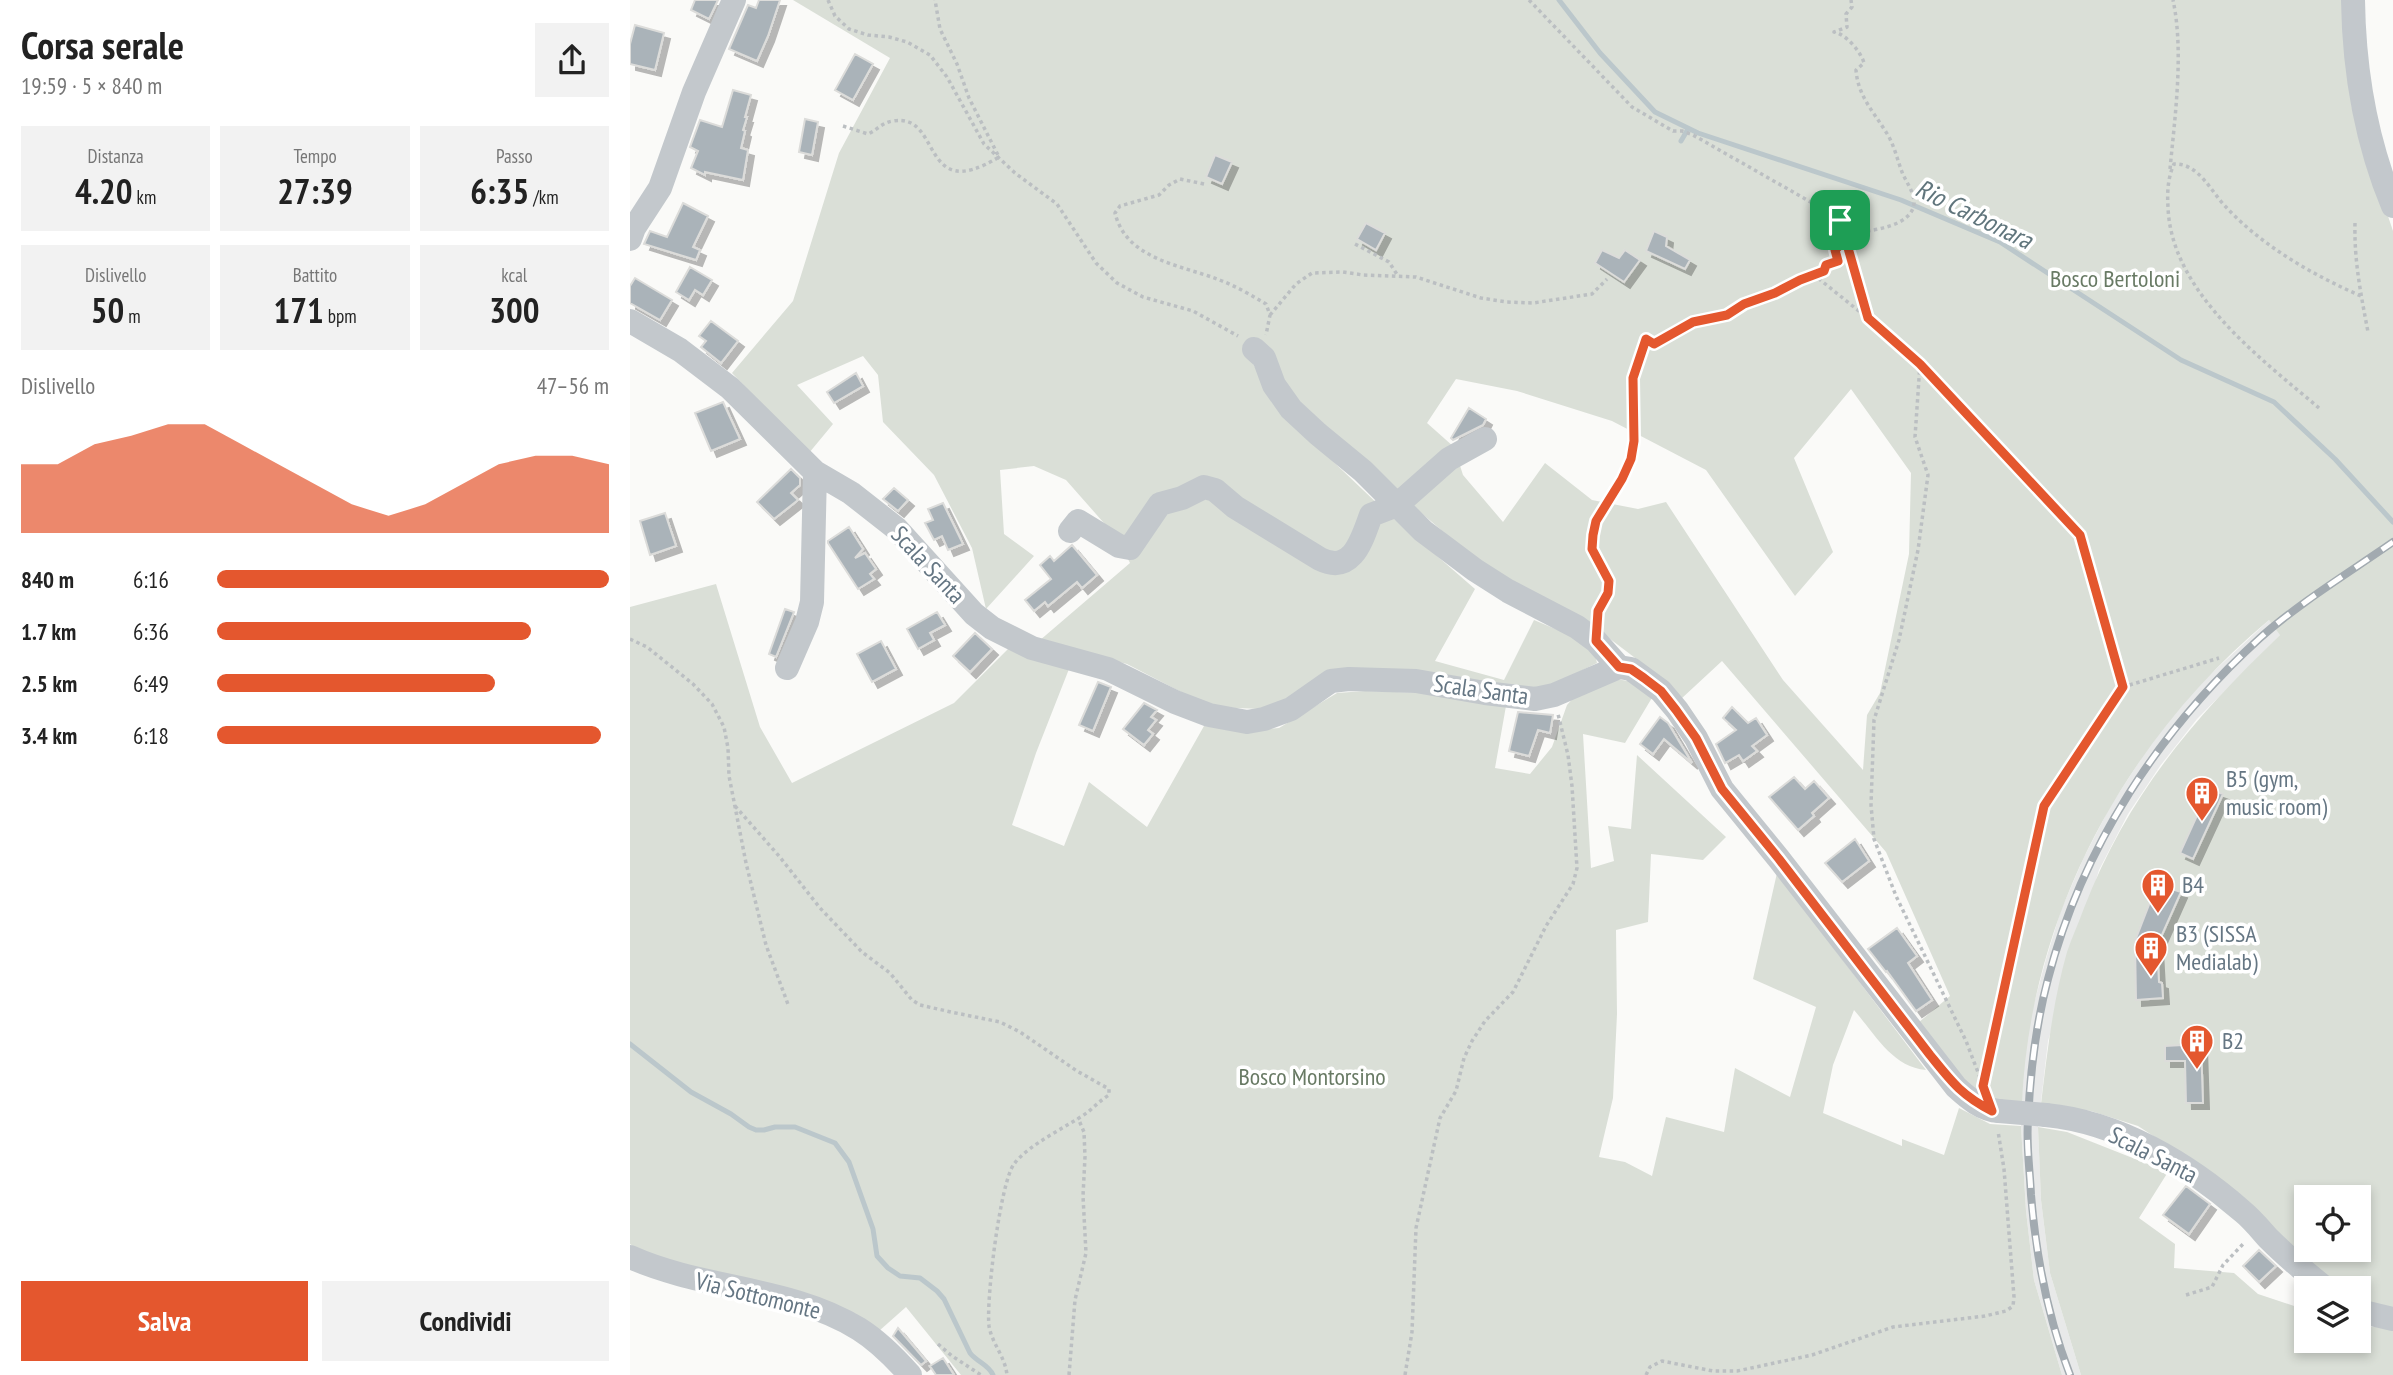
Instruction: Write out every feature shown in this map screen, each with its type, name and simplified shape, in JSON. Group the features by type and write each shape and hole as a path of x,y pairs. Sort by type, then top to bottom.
{"street":[{"path":"630,240 634,228 660,188 694,92 734,0"},
{"path":"2353,0 2356,58 2363,107 2375,154 2393,206"},
{"name":"Scala Santa","path":"630,321 680,350 730,388 815,472 851,493 897,529 975,614 992,628 1032,648 1108,669 1175,702 1209,715 1247,722 1264,719 1282,713 1305,700 1331,681 1349,679 1428,682 1485,694 1535,699 1554,695 1619,667 1631,669 1661,691 1696,738 1722,789 1956,1087 1971,1100 1996,1111 2059,1116 2122,1134 2161,1153 2201,1178 2244,1213 2310,1276"},
{"path":"1259,353 1274,385 1291,409 1363,471 1423,531 1508,591 1596,641 1619,667"},
{"path":"1070,531 1078,522 1119,546 1130,548 1160,504 1182,498 1204,487 1215,490 1257,521 1330,564 1339,563 1359,547 1371,515 1397,505 1449,459 1485,439"},
{"path":"787,668 807,622 812,602 815,472"},
{"name":"Via Sottomonte","path":"630,1258 668,1273 759,1292 816,1308 861,1330 884,1348 910,1375"},
{"path":"2371,1314 2393,1319"}],"path":[{"path":"828,0 835,16 849,29 907,42 930,55 947,77 984,144 1015,173 1058,204 1096,263 1117,283 1143,297 1175,304 1216,322 1259,353 1270,315 1296,284 1312,273 1343,272 1416,278 1481,298 1534,303 1592,294 1607,279"},
{"path":"936,0 940,29 957,64 969,98 999,156"},
{"path":"1529,0 1632,107 1673,131 1693,135 1844,221 1852,233 1886,229 1902,220 1914,203 1909,184 1887,133 1857,86 1856,70 1864,63 1863,57 1841,33 1835,32 1847,27 1846,14 1852,7 1851,0"},
{"path":"2173,0 2177,19 2176,100 2168,223 2179,254 2195,288 2260,357 2319,408"},
{"path":"843,126 868,134 892,121 912,123 927,139 944,166 956,173 972,171 999,156"},
{"path":"2170,173 2174,164 2184,164 2194,169 2226,208 2249,229 2311,271 2361,296"},
{"path":"1204,184 1180,179 1159,195 1119,206 1115,213 1117,221 1128,236 1157,259 1227,284 1266,304 1270,315"},
{"path":"1596,641 1598,611 1608,593 1609,581 1592,549 1593,535 1596,521 1631,459 1634,441 1633,378 1646,339 1654,344 1693,322 1727,315 1744,304 1824,271 1826,265 1838,261 1835,250 1841,244 1840,220"},
{"path":"1840,220 1868,318"},
{"path":"2355,223 2354,252 2368,332"},
{"path":"1355,244 1389,262 1398,276"},
{"path":"1813,274 1920,364 2080,535 2123,687"},
{"path":"1920,364 1916,437 1928,475 1918,550 1899,639 1874,720 1871,792 1874,839 1896,896 1966,1041 1983,1086 2044,806 2123,687 2219,658"},
{"path":"630,639 647,647 668,663 712,704 724,727 734,806 765,945 789,1007"},
{"path":"1405,1375 1412,1332 1416,1228 1440,1118 1456,1091 1464,1058 1472,1041 1485,1021 1513,992 1546,926 1573,884 1577,868 1576,828 1568,755 1554,695"},
{"path":"734,806 779,856 820,908 862,952 890,973 912,1000 920,1005 1000,1022 1109,1089 1109,1095 1026,1153 1014,1164 1006,1182 988,1293 989,1328 1004,1357 1007,1375"},
{"path":"1646,1375 1650,1367 1662,1361 1688,1367 1737,1371 1812,1355 1893,1327 1985,1316 2006,1311 2013,1306 2004,1169 1996,1111"},
{"path":"1069,1375 1075,1300 1086,1253 1084,1132 1078,1118"},
{"path":"2186,1295 2212,1287 2223,1265 2258,1227"},
{"path":"938,1344 981,1375"}],"shaded area":[{"path":"2269,620 2281,634 2197,719 2160,766 2128,814 2099,870 2048,1041 2038,1127 2041,1200 2050,1273 2081,1375 2062,1375 2034,1280 2026,1211 2021,1126 2028,1026 2046,959 2061,910 2084,857 2111,805 2156,736 2200,684"}],"green space":[{"name":"Bosco Bertoloni","path":"793,0 2343,0 2352,109 2393,231 2393,1313 2371,1307 2371,1276 2321,1276 2305,1262 2371,1262 2371,1185 2294,1185 2294,1252 2178,1152 2138,1126 2091,1111 2041,1104 2051,1027 2062,971 2071,941 2102,867 2121,829 2166,760 2219,697 2280,635 2269,620 2218,667 2171,719 2130,776 2095,836 2066,899 2044,965 2029,1033 2022,1103 2000,1102 1973,1093 1918,1023 1950,996 1886,852 1722,661 1681,699 1651,670 1593,626 1481,564 1412,505 1247,353 1280,411 1383,509 1475,589 1435,661 1504,680 1534,620 1572,636 1594,651 1597,663 1550,686 1512,690 1426,674 1288,698 1262,709 1210,707 1127,664 1039,641 1130,563 1118,539 1066,480 1034,466 1000,470 1004,534 1034,556 986,609 972,548 934,475 883,422 878,375 863,356 797,385 833,424 809,453 732,373 793,301 839,153 890,58","holes":["1456,379 1517,391 1612,421 1706,470 1795,596 1833,552 1794,458 1851,389 1911,473 1909,554 1880,693 1867,715 1863,770 1783,680 1666,502 1638,509 1592,500 1545,463 1503,522 1463,475 1454,447 1427,423"]},
{"name":"Bosco Montorsino","path":"716,584 760,727 792,783 954,703 1009,648 1069,669 1036,753 1012,825 1064,846 1089,782 1147,827 1204,726 1248,731 1279,728 1337,693 1426,693 1506,706 1495,768 1530,774 1552,747 1567,705 1576,695 1610,678 1628,681 1653,696 1625,743 1583,734 1591,868 1614,861 1608,826 1631,829 1637,755 1726,837 1703,860 1651,854 1648,922 1616,930 1617,1014 1613,1098 1599,1157 1625,1162 1652,1176 1666,1117 1724,1132 1735,1068 1790,1097 1816,1007 1753,979 1777,873 1926,1070 1914,1068 1894,1056 1854,1010 1833,1065 1823,1113 1902,1146 1902,1139 1944,1155 1959,1108 1990,1124 2021,1126 2026,1211 2034,1280 2062,1375 961,1375 906,1307 879,1331 648,1257 630,1244 630,607"},
{"path":"2038,1127 2067,1132 2168,1172 2139,1218 2175,1244 2174,1268 2234,1273 2258,1294 2294,1306 2294,1353 2371,1353 2371,1327 2393,1328 2393,1375 2081,1375 2050,1273 2041,1200"}],"building":[{"path":"695,0 718,0 709,19 691,10"},
{"path":"759,0 780,0 757,61 729,49 748,5 756,8"},
{"path":"635,25 664,33 655,70 630,64 630,44"},
{"path":"855,54 873,64 853,100 835,90"},
{"path":"733,90 751,95 741,148 748,150 743,180 705,172 705,175 691,168 698,151 690,147 700,120 722,127"},
{"path":"805,119 818,122 812,155 799,152"},
{"path":"1215,155 1232,162 1222,184 1206,177"},
{"path":"683,203 708,216 693,247 700,250 696,260 644,244 650,231 667,237"},
{"path":"1366,223 1385,233 1376,250 1357,239"},
{"path":"1654,231 1667,237 1666,246 1690,260 1685,269 1646,251"},
{"path":"1602,250 1619,258 1625,250 1640,260 1624,282 1595,263"},
{"path":"690,267 712,280 703,295 695,290 689,300 676,292"},
{"path":"635,278 672,300 660,320 630,303 630,286"},
{"path":"711,321 738,341 721,363 701,347 706,341 699,336"},
{"path":"856,373 863,386 834,403 827,392"},
{"path":"723,402 740,439 711,451 695,413"},
{"path":"1469,408 1486,419 1483,425 1453,440 1451,438"},
{"path":"791,469 800,478 800,485 791,493 798,500 774,519 757,502"},
{"path":"894,488 908,500 898,511 883,499"},
{"path":"943,503 963,544 948,550 942,536 934,540 925,523 933,520 928,509"},
{"path":"665,513 676,546 650,555 640,521"},
{"path":"849,527 863,549 855,558 865,553 876,569 870,574 874,579 858,589 828,543"},
{"path":"1072,545 1097,575 1082,588 1077,582 1048,606 1045,602 1034,611 1025,600 1051,579 1040,565 1050,556 1054,561"},
{"path":"785,609 794,612 776,657 769,654"},
{"path":"937,612 945,625 930,633 934,640 918,649 907,629"},
{"path":"975,633 992,649 970,672 953,656"},
{"path":"881,641 896,669 872,682 857,654"},
{"path":"1098,682 1111,687 1093,731 1079,725"},
{"path":"1144,703 1157,710 1151,717 1156,720 1148,730 1153,734 1144,745 1123,729"},
{"path":"1732,707 1748,723 1756,718 1767,735 1752,746 1757,751 1743,761 1739,755 1725,763 1716,744 1736,730 1723,718"},
{"path":"1518,712 1553,715 1550,733 1538,730 1529,756 1509,751"},
{"path":"1660,717 1668,723 1692,763 1664,739 1653,754 1640,744"},
{"path":"1794,777 1805,789 1814,781 1829,798 1798,830 1769,797"},
{"name":"B5 (gym, music room)","path":"2209,789 2223,794 2193,859 2180,853"},
{"path":"1855,839 1869,861 1842,882 1825,863"},
{"path":"2157,884 2181,892 2157,946 2159,982 2162,983 2163,998 2136,1000 2135,941"},
{"path":"1897,928 1917,956 1908,963 1932,1000 1916,1011 1868,949"},
{"name":"B2","path":"2201,1044 2203,1103 2186,1103 2185,1061 2165,1061 2165,1046"},
{"path":"2186,1186 2210,1204 2189,1234 2163,1215"},
{"path":"2259,1250 2276,1266 2259,1282 2243,1266"},
{"path":"898,1328 926,1361 921,1365 893,1336"},
{"path":"943,1358 954,1375 936,1375 930,1366"}],"waterway":[{"name":"Rio Carbonara","path":"1559,0 1600,53 1655,112 1698,133 1901,200 2000,242 2181,360 2274,402 2335,459 2393,522"},
{"path":"1681,141 1688,129"},
{"path":"630,1044 691,1092 749,1127 756,1130 795,1127 835,1143 849,1162 873,1229 877,1256 900,1276 920,1278 937,1291 944,1299 970,1353 993,1375"}],"railway":[{"path":"2070,1375 2049,1309 2040,1264 2033,1218 2027,1139 2030,1085 2044,996 2063,930 2081,883 2129,793 2189,711 2224,673 2275,625 2393,542"}],"place":[{"name":"B5 (gym, music room)","path":"2202,823"},
{"name":"B4","path":"2158,915"},
{"name":"B3 (SISSA Medialab)","path":"2151,978"},
{"name":"B2","path":"2197,1071"}],"route":[{"path":"1840,220 1868,318 1920,364 2080,535 2123,687 2044,806 1983,1086 1992,1111 1971,1100 1956,1087 1930,1055 1722,789 1696,738 1661,691 1631,669 1619,667 1596,641 1598,611 1608,593 1609,581 1592,549 1593,535 1596,521 1631,459 1634,441 1633,378 1646,339 1654,344 1693,322 1727,315 1744,304 1824,271 1826,265 1838,261 1835,250 1841,244 1840,220"}]}
